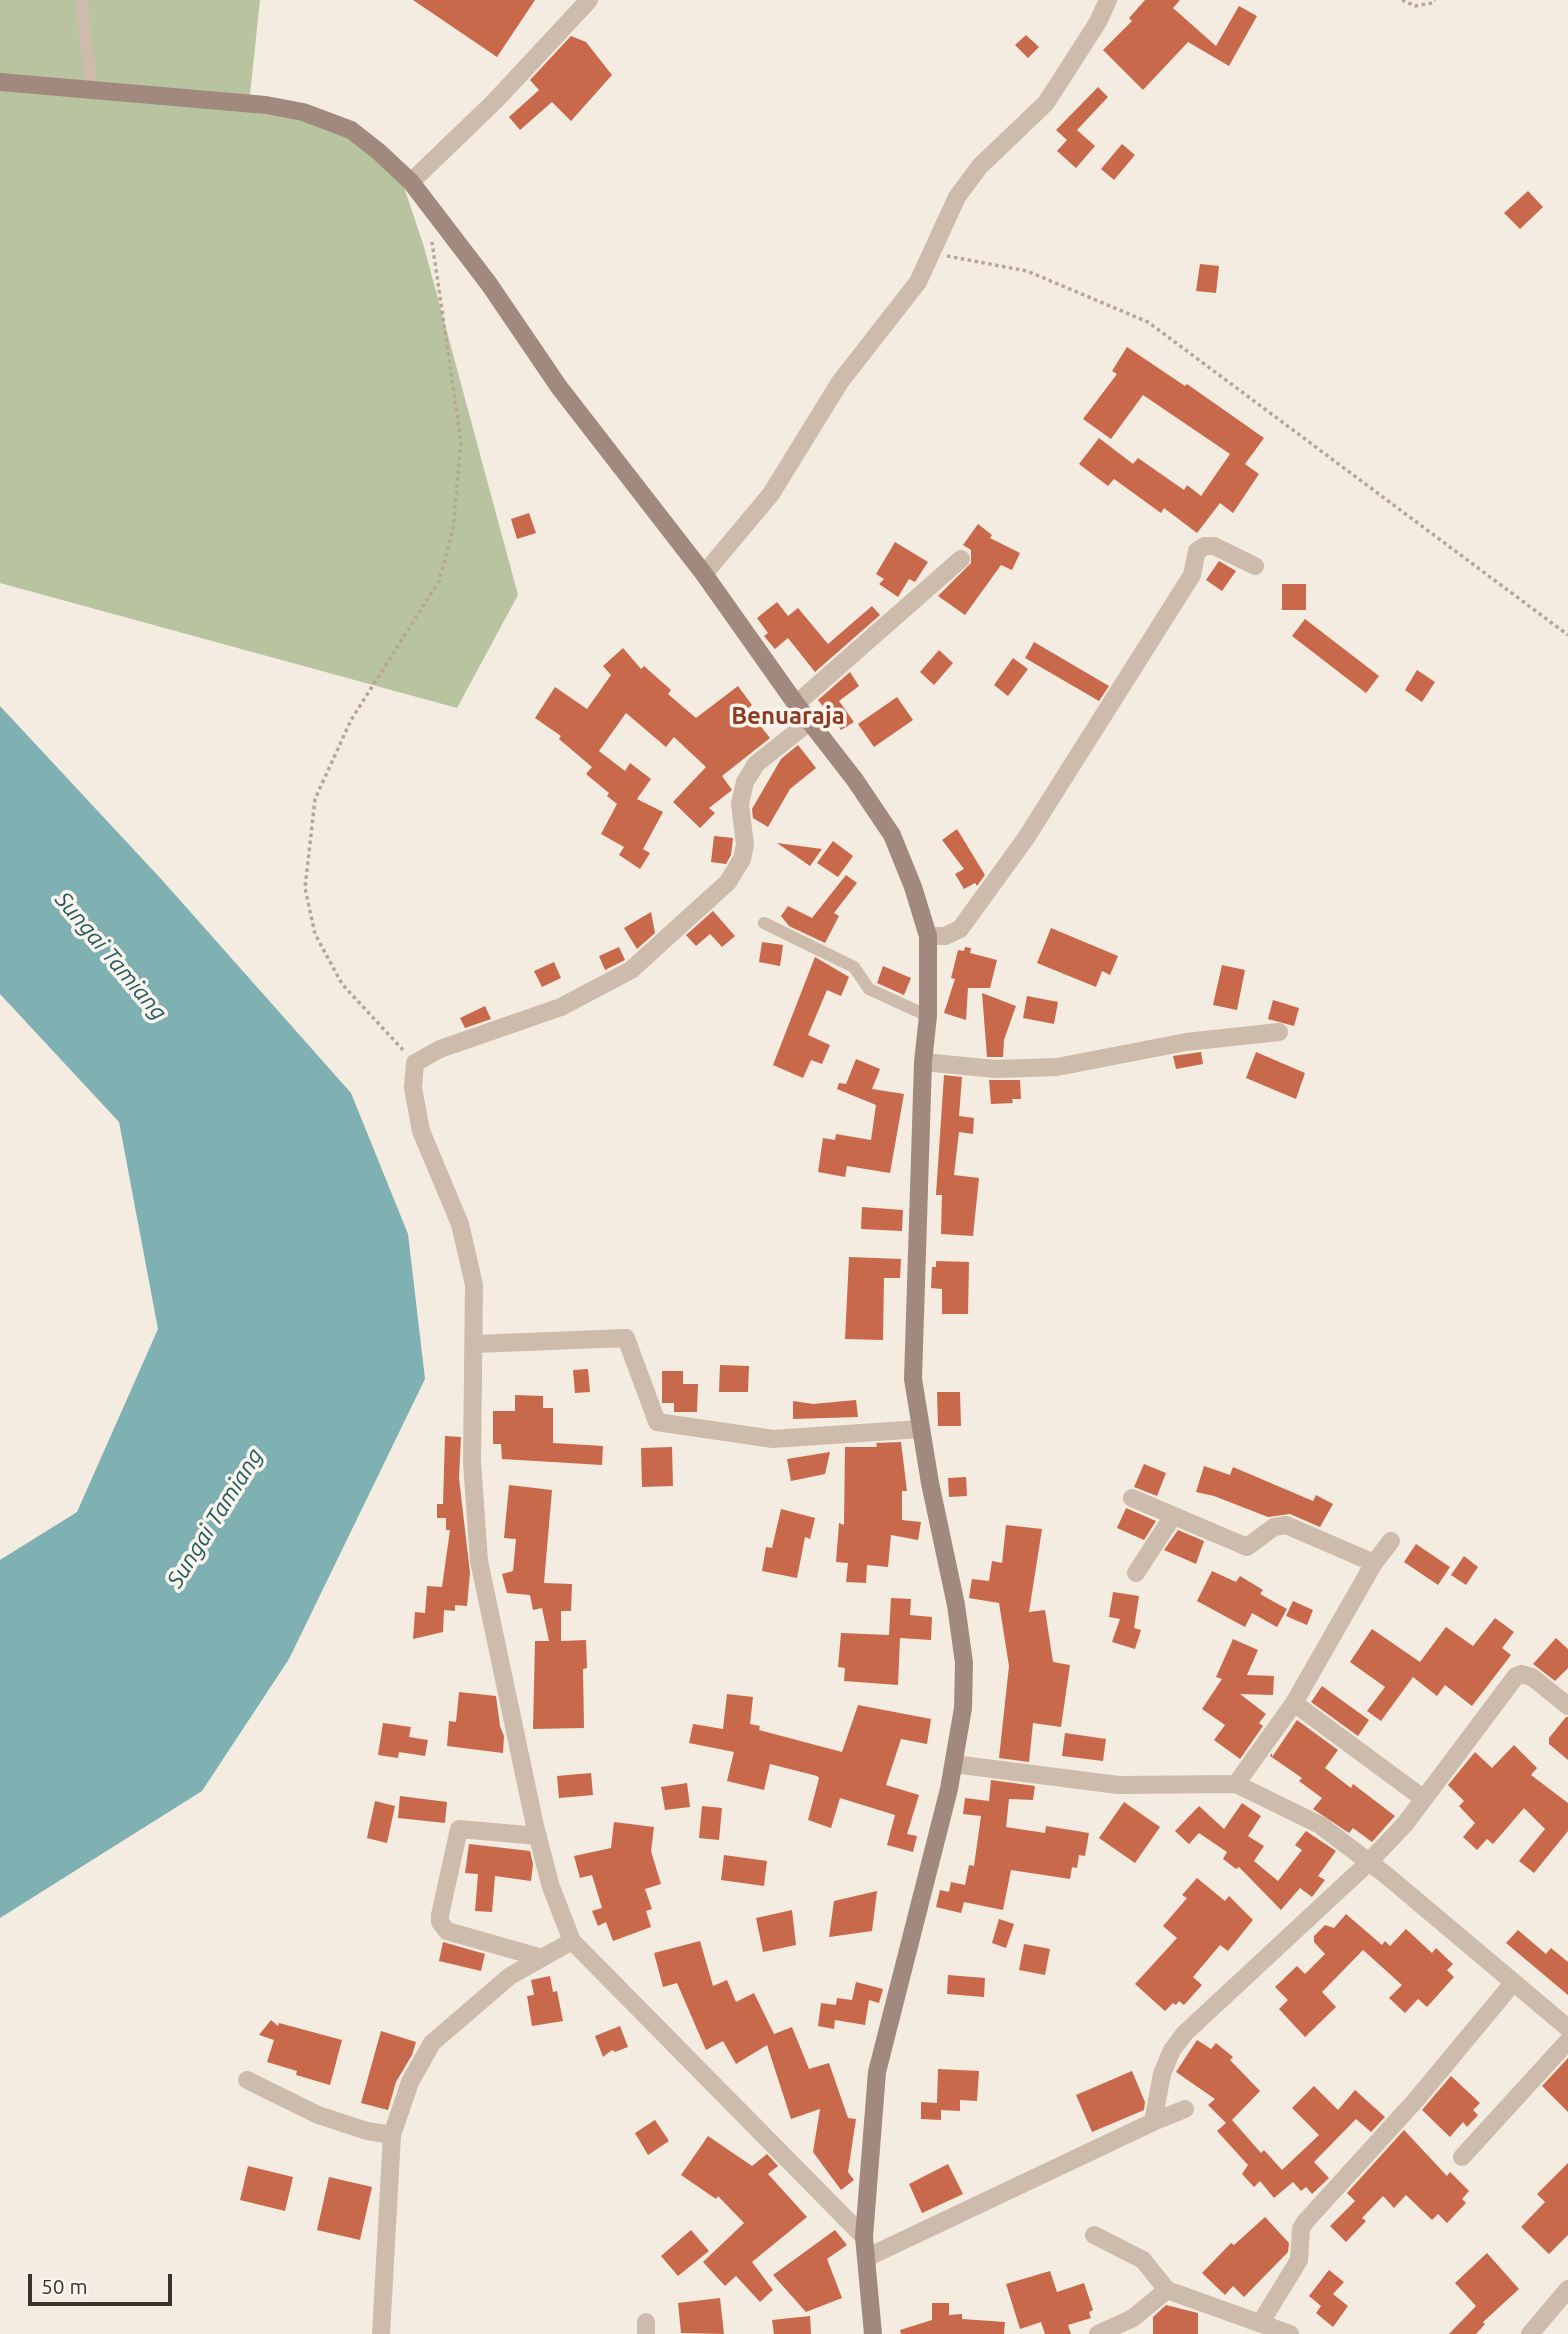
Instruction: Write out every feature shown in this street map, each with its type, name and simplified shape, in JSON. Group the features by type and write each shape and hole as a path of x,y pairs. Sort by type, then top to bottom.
{"main road":[{"path":"0,82 266,105 303,112 351,130 411,182 489,284 559,387 704,574 809,722 855,780 892,835 928,936 928,1016 923,1062 913,1368 920,1429 956,1605 964,1663 963,1707 954,1764 877,2072 864,2237 868,2257 873,2334"}],"street":[{"path":"411,182 495,101 589,0"},
{"path":"704,574 771,494 839,382 911,293 957,197 980,166 1046,103 1098,22 1108,0"},
{"path":"928,936 945,936 960,929 1026,838 1192,575 1197,551 1205,545 1214,546 1255,566"},
{"path":"796,704 961,559"},
{"path":"809,722 756,764 745,782 740,804 745,845 742,859 728,882 631,970 561,1007 440,1049 415,1063 413,1088 421,1131 460,1224 469,1254 474,1285 475,1344 472,1462 480,1560 538,1836 551,1887 572,1941 864,2237"},
{"path":"923,1062 996,1069 1057,1066 1186,1042 1279,1032"},
{"path":"475,1344 626,1338 657,1422 773,1439 920,1429"},
{"path":"1132,1497 1247,1547 1274,1527 1286,1525 1374,1563"},
{"path":"1136,1573 1173,1516"},
{"path":"1236,1784 1294,1703 1374,1563 1391,1541"},
{"path":"1153,2122 1162,2074 1172,2050 1185,2033 1368,1863 1405,1824 1516,1676 1521,1674 1532,1677 1568,1706"},
{"path":"1294,1703 1424,1798"},
{"path":"954,1764 1118,1785 1236,1784 1320,1825 1568,2028"},
{"path":"538,1836 459,1829 440,1922 447,1931 542,1958"},
{"path":"381,2334 392,2135 410,2082 432,2043 510,1976 572,1941"},
{"path":"1094,2235 1143,2260 1167,2290 1274,2329 1299,2260 1302,2225 1415,2101 1513,1983"},
{"path":"1462,2157 1568,2042"},
{"path":"247,2080 318,2115 367,2131 392,2135"},
{"path":"868,2257 1185,2109"},
{"path":"1530,2334 1568,2289"},
{"path":"1098,2334 1133,2318 1167,2290"}],"lane":[{"path":"81,0 92,90"},
{"path":"764,923 854,967 869,989 928,1016"}],"path":[{"path":"1402,0 1415,6 1432,4 1435,0"},
{"path":"415,1063 342,984 315,934 305,888 315,799 351,720 439,581 453,530 461,441 432,242"},
{"path":"932,254 1027,271 1148,323 1568,635"}],"green space":[{"path":"0,0 260,0 249,104 349,135 403,184 424,247 518,595 457,708 0,583"}],"water":[{"name":"Sungai Tamiang","path":"0,706 162,880 351,1093 408,1234 425,1379 289,1659 202,1791 0,1918 0,1560 77,1512 158,1329 119,1122 0,994"}],"building":[{"path":"413,0 535,0 497,57"},
{"path":"1145,0 1180,0 1173,8 1216,46 1239,6 1257,16 1229,66 1188,42 1143,90 1103,50 1132,21 1129,18"},
{"path":"1026,35 1039,47 1028,58 1015,45"},
{"path":"571,36 586,42 612,75 571,121 552,102 520,130 509,117 539,90 530,80"},
{"path":"1098,87 1108,97 1077,130 1095,146 1076,168 1057,151 1067,140 1056,130"},
{"path":"1122,144 1135,155 1114,180 1101,169"},
{"path":"1528,191 1543,207 1520,229 1504,213"},
{"path":"1200,264 1219,266 1216,293 1196,291"},
{"path":"1127,347 1185,386 1187,384 1264,438 1245,464 1259,474 1233,513 1220,503 1197,533 1164,508 1161,513 1114,479 1108,486 1079,464 1099,438 1133,464 1138,458 1184,490 1187,485 1201,496 1230,454 1143,395 1111,439 1083,419 1117,374 1112,371"},
{"path":"529,513 536,533 517,539 511,519"},
{"path":"978,524 992,535 990,538 1020,553 1012,570 1001,565 965,615 938,596 971,563 971,550 963,545"},
{"path":"895,542 928,562 915,582 909,579 898,597 879,584 884,579 876,574"},
{"path":"1219,561 1236,571 1222,591 1206,580"},
{"path":"1282,584 1306,584 1306,610 1282,610"},
{"path":"777,602 788,616 798,608 828,644 872,606 880,615 815,672 788,638 775,649 764,636 768,633 757,618"},
{"path":"1305,619 1379,676 1366,693 1292,636"},
{"path":"1034,642 1109,686 1099,701 1025,658"},
{"path":"623,648 641,669 644,666 671,690 668,694 696,718 738,686 752,705 747,709 770,738 722,776 732,790 709,808 715,813 700,828 673,802 706,767 674,737 666,747 626,713 599,751 625,771 630,763 651,779 637,799 663,812 643,849 650,853 640,869 619,855 624,847 601,834 617,804 607,796 609,793 586,774 592,767 559,739 561,736 535,718 555,687 587,709 611,675 603,666"},
{"path":"939,650 953,663 934,685 920,672"},
{"path":"1013,658 1028,669 1008,696 994,685"},
{"path":"1417,670 1435,682 1422,702 1405,690"},
{"path":"850,672 859,686 839,701 854,722 841,730 818,700"},
{"path":"897,697 913,720 874,747 858,724"},
{"path":"798,745 816,768 790,789 768,827 753,818 752,809 781,759"},
{"path":"957,829 985,875 977,886 975,883 964,889 955,874 964,869 942,840"},
{"path":"714,836 733,838 731,855 726,864 711,862"},
{"path":"833,841 853,856 838,877 817,863"},
{"path":"777,843 822,849 810,866"},
{"path":"846,875 857,883 834,913 839,916 825,943 789,926 781,916 788,906 812,918"},
{"path":"713,911 735,936 722,947 710,934 696,946 686,935"},
{"path":"651,912 655,933 637,949 624,928"},
{"path":"1051,928 1118,956 1110,975 1102,971 1096,987 1037,963"},
{"path":"762,942 783,945 780,966 759,962"},
{"path":"619,947 625,960 605,970 599,956"},
{"path":"965,947 971,948 970,953 997,960 990,988 968,988 966,1020 944,1013 955,979 951,978 958,950 964,951"},
{"path":"815,957 849,977 841,996 827,990 808,1035 830,1045 822,1064 811,1060 803,1078 773,1065"},
{"path":"554,962 561,978 542,987 534,971"},
{"path":"1222,965 1245,970 1237,1010 1213,1005"},
{"path":"883,966 911,978 904,995 877,983"},
{"path":"982,993 1016,1006 1004,1040 1003,1057 987,1057"},
{"path":"1027,996 1058,1002 1054,1024 1023,1018"},
{"path":"1273,1000 1299,1008 1294,1026 1268,1019"},
{"path":"485,1006 491,1019 465,1028 460,1018"},
{"path":"1201,1052 1203,1064 1176,1069 1173,1056"},
{"path":"1256,1052 1305,1073 1296,1099 1246,1078"},
{"path":"856,1059 880,1069 872,1089 904,1094 890,1173 847,1166 845,1177 818,1172 823,1138 835,1140 836,1134 871,1140 876,1105 837,1089 839,1083 846,1084"},
{"path":"944,1075 962,1077 959,1116 974,1118 973,1134 959,1132 954,1175 979,1178 973,1236 941,1234 942,1195 936,1195"},
{"path":"989,1080 1020,1080 1021,1099 1012,1099 1013,1103 991,1104"},
{"path":"862,1207 903,1210 902,1231 861,1229"},
{"path":"849,1257 901,1259 900,1278 884,1278 883,1340 845,1339"},
{"path":"936,1261 969,1262 968,1314 942,1314 942,1289 931,1288 932,1267 936,1267"},
{"path":"720,1365 749,1366 748,1392 719,1392"},
{"path":"588,1369 590,1392 575,1393 573,1370"},
{"path":"662,1371 683,1371 683,1384 698,1384 697,1412 674,1412 674,1403 662,1403"},
{"path":"937,1392 960,1392 961,1426 938,1426"},
{"path":"515,1395 543,1396 543,1408 553,1408 553,1443 603,1446 602,1465 502,1459 501,1444 493,1444 493,1411 515,1411"},
{"path":"856,1400 858,1417 793,1419 793,1401 813,1404"},
{"path":"445,1436 461,1437 459,1478 470,1573 467,1606 455,1605 455,1611 444,1610 443,1632 413,1639 415,1612 425,1613 427,1586 442,1587 450,1530 446,1530 446,1518 437,1518 437,1504 443,1504"},
{"path":"901,1442 907,1491 902,1491 902,1520 921,1522 918,1540 891,1535 888,1567 867,1565 866,1583 846,1582 848,1563 836,1562 839,1523 844,1525 845,1447 877,1447 876,1443"},
{"path":"672,1447 673,1486 642,1487 641,1448"},
{"path":"830,1452 825,1474 791,1481 787,1459"},
{"path":"1144,1464 1166,1473 1157,1496 1134,1487"},
{"path":"1204,1466 1230,1475 1233,1467 1313,1501 1316,1495 1333,1504 1320,1527 1290,1514 1268,1517 1214,1496 1196,1492"},
{"path":"966,1477 967,1496 949,1497 948,1478"},
{"path":"509,1485 552,1490 544,1583 572,1584 571,1611 561,1611 561,1641 586,1640 587,1668 583,1669 584,1728 533,1729 535,1641 549,1641 542,1608 533,1610 530,1595 507,1593 502,1574 513,1571 516,1539 504,1538"},
{"path":"1126,1508 1156,1521 1144,1540 1117,1528"},
{"path":"781,1509 815,1518 810,1539 805,1537 797,1578 762,1571 766,1547 772,1548"},
{"path":"1006,1525 1042,1529 1029,1612 1045,1610 1053,1662 1070,1665 1061,1727 1033,1723 1029,1762 999,1758 1009,1666 999,1603 969,1598 972,1579 989,1581 992,1561 1002,1563"},
{"path":"1178,1530 1204,1541 1196,1564 1164,1550"},
{"path":"1416,1544 1450,1567 1438,1585 1404,1562"},
{"path":"1464,1556 1478,1567 1466,1585 1451,1575"},
{"path":"1212,1571 1236,1582 1240,1576 1263,1590 1260,1594 1287,1609 1277,1627 1252,1613 1245,1627 1197,1601"},
{"path":"1113,1592 1139,1596 1134,1628 1141,1630 1135,1649 1112,1642 1120,1619 1109,1617"},
{"path":"891,1598 911,1599 910,1615 932,1617 931,1640 900,1638 898,1685 844,1681 845,1668 838,1667 841,1633 889,1635"},
{"path":"1293,1601 1313,1610 1307,1625 1286,1616"},
{"path":"1495,1618 1514,1632 1502,1648 1511,1655 1472,1706 1445,1685 1437,1696 1413,1677 1381,1721 1367,1711 1385,1687 1350,1662 1372,1629 1420,1662 1446,1627 1473,1646"},
{"path":"1556,1638 1568,1649 1568,1668 1555,1681 1533,1664"},
{"path":"1233,1639 1258,1650 1247,1675 1274,1676 1273,1695 1240,1694 1266,1714 1259,1723 1263,1726 1240,1759 1214,1740 1225,1725 1202,1709 1222,1679 1216,1677"},
{"path":"1322,1686 1369,1720 1358,1736 1311,1702"},
{"path":"459,1692 496,1696 504,1736 503,1753 447,1746 449,1721 456,1722"},
{"path":"727,1694 753,1697 750,1724 760,1726 759,1730 842,1752 858,1705 931,1719 927,1744 901,1739 886,1785 919,1795 907,1834 917,1836 913,1852 887,1845 895,1815 840,1798 831,1828 808,1820 819,1778 817,1776 770,1764 764,1790 727,1781 734,1752 689,1743 693,1724 723,1729"},
{"path":"1566,1717 1568,1760 1549,1744 1549,1738"},
{"path":"1297,1720 1338,1750 1325,1768 1351,1788 1353,1784 1395,1816 1372,1842 1353,1828 1349,1833 1313,1809 1322,1798 1299,1781 1302,1778 1270,1756 1272,1753 1272,1757"},
{"path":"383,1723 411,1727 409,1737 428,1740 425,1756 399,1752 398,1758 378,1755"},
{"path":"1065,1733 1106,1739 1103,1761 1062,1756"},
{"path":"1514,1745 1537,1768 1531,1775 1568,1803 1568,1831 1534,1873 1519,1861 1545,1829 1524,1808 1493,1844 1487,1839 1477,1850 1463,1837 1475,1823 1459,1806 1464,1801 1448,1785 1475,1752 1492,1768"},
{"path":"591,1773 593,1795 559,1798 557,1776"},
{"path":"991,1780 1035,1786 1033,1800 1009,1799 1006,1827 1045,1833 1046,1826 1089,1833 1085,1856 1079,1855 1077,1868 1072,1867 1070,1879 1011,1870 1003,1910 964,1902 961,1913 936,1907 940,1890 949,1892 951,1882 965,1885 969,1865 974,1866 981,1816 963,1814 965,1798 989,1801"},
{"path":"687,1783 690,1807 665,1810 661,1787"},
{"path":"400,1796 447,1802 445,1823 398,1818"},
{"path":"375,1801 395,1806 387,1843 367,1838"},
{"path":"1124,1802 1160,1827 1135,1863 1099,1838"},
{"path":"1242,1803 1261,1816 1248,1836 1264,1846 1254,1861 1278,1881 1302,1850 1295,1845 1306,1831 1336,1851 1318,1876 1325,1880 1312,1897 1300,1888 1281,1910 1239,1867 1236,1869 1223,1859 1227,1852 1199,1833 1189,1844 1175,1831 1199,1806 1224,1829"},
{"path":"702,1806 722,1808 719,1840 699,1838"},
{"path":"614,1822 654,1827 651,1851 661,1884 645,1889 652,1909 646,1911 651,1927 613,1941 606,1922 598,1926 592,1911 602,1908 592,1875 580,1878 574,1856 611,1848"},
{"path":"469,1844 530,1851 533,1864 531,1881 495,1876 492,1912 475,1911 478,1874 465,1873"},
{"path":"724,1855 767,1861 764,1886 721,1880"},
{"path":"1197,1878 1225,1901 1229,1896 1253,1920 1228,1951 1220,1945 1193,1977 1202,1985 1184,2005 1179,2001 1165,2011 1135,1984 1177,1938 1163,1926 1187,1898 1182,1895"},
{"path":"877,1891 872,1931 829,1937 834,1901"},
{"path":"792,1910 796,1945 763,1952 756,1918"},
{"path":"1346,1914 1382,1945 1385,1941 1390,1946 1406,1929 1432,1953 1436,1948 1453,1964 1447,1970 1454,1977 1427,2007 1418,1999 1405,2013 1389,1998 1402,1985 1363,1950 1322,1992 1336,2007 1305,2037 1279,2009 1288,2000 1275,1987 1297,1966 1305,1974 1325,1954 1314,1942 1314,1936 1325,1925 1334,1928"},
{"path":"999,1919 1014,1924 1006,1948 992,1943"},
{"path":"1518,1930 1546,1954 1551,1948 1568,1962 1568,1995 1506,1943"},
{"path":"700,1941 713,1986 727,1980 736,2002 754,1993 774,2034 792,2027 809,2069 829,2063 848,2118 856,2119 848,2172 854,2180 841,2190 813,2152 820,2109 791,2119 767,2045 736,2064 723,2041 706,2050 677,1983 663,1987 654,1953"},
{"path":"443,1942 485,1954 481,1971 439,1961"},
{"path":"1024,1944 1050,1949 1045,1975 1019,1970"},
{"path":"948,1975 985,1978 984,1997 947,1994"},
{"path":"550,1976 553,1992 557,1991 563,2021 532,2026 527,1996 534,1995 531,1980"},
{"path":"856,1982 883,1989 879,2003 869,2000 865,2025 835,2020 834,2029 818,2026 821,2003 836,2005 837,1998 852,2000"},
{"path":"271,2020 278,2026 279,2023 342,2040 330,2085 296,2075 297,2071 267,2062 274,2040 259,2035"},
{"path":"620,2026 628,2047 615,2052 612,2050 603,2057 595,2036"},
{"path":"381,2031 416,2042 412,2055 396,2082 388,2110 361,2103"},
{"path":"1197,2040 1211,2049 1216,2043 1233,2057 1230,2060 1260,2091 1232,2120 1261,2153 1264,2150 1282,2170 1319,2135 1292,2108 1314,2086 1338,2110 1355,2090 1385,2117 1371,2132 1356,2119 1314,2162 1329,2178 1312,2194 1306,2187 1301,2191 1293,2182 1274,2198 1260,2181 1254,2187 1242,2174 1248,2165 1217,2131 1226,2123 1208,2105 1215,2099 1176,2072"},
{"path":"1568,2058 1568,2112 1542,2086"},
{"path":"938,2069 979,2071 977,2101 960,2100 960,2111 941,2110 941,2120 921,2119 921,2102 937,2103"},
{"path":"1132,2071 1145,2102 1144,2110 1092,2132 1076,2095"},
{"path":"1451,2076 1480,2103 1473,2110 1478,2115 1467,2127 1463,2122 1450,2137 1422,2110"},
{"path":"655,2120 669,2141 648,2155 635,2133"},
{"path":"1404,2130 1447,2176 1450,2172 1469,2191 1462,2199 1466,2203 1447,2223 1438,2214 1432,2220 1406,2195 1394,2208 1383,2196 1362,2218 1366,2221 1346,2242 1330,2226 1355,2201 1347,2193"},
{"path":"708,2136 752,2166 767,2154 778,2166 768,2174 807,2217 752,2262 773,2290 760,2302 736,2276 725,2286 703,2262 744,2223 718,2196 716,2199 681,2175"},
{"path":"1568,2163 1568,2235 1549,2254 1521,2227 1545,2202 1537,2194"},
{"path":"948,2164 963,2194 922,2213 909,2184"},
{"path":"248,2166 293,2177 285,2211 240,2200"},
{"path":"329,2177 372,2187 360,2240 317,2230"},
{"path":"1265,2217 1289,2243 1288,2252 1244,2297 1233,2286 1225,2295 1202,2273 1231,2243 1234,2245"},
{"path":"691,2230 709,2251 678,2276 661,2256"},
{"path":"835,2230 847,2245 827,2259 842,2298 806,2312 773,2275"},
{"path":"1487,2253 1519,2289 1483,2322 1485,2324 1476,2334 1449,2334 1476,2306 1455,2283"},
{"path":"1329,2270 1344,2282 1333,2294 1348,2306 1333,2327 1316,2313 1321,2306 1309,2296"},
{"path":"1050,2271 1057,2292 1084,2283 1093,2310 1089,2312 1091,2318 1068,2325 1071,2334 1045,2334 1041,2322 1020,2329 1006,2284"},
{"path":"720,2298 724,2334 681,2333 678,2303"},
{"path":"932,2303 949,2303 949,2315 962,2314 962,2319 1005,2322 1004,2334 901,2334 900,2330 932,2320"},
{"path":"1166,2305 1198,2313 1198,2334 1153,2334 1153,2317"},
{"path":"810,2316 811,2334 774,2334 772,2320"}],"district":[{"name":"Benuaraja","path":"788,716"}]}
